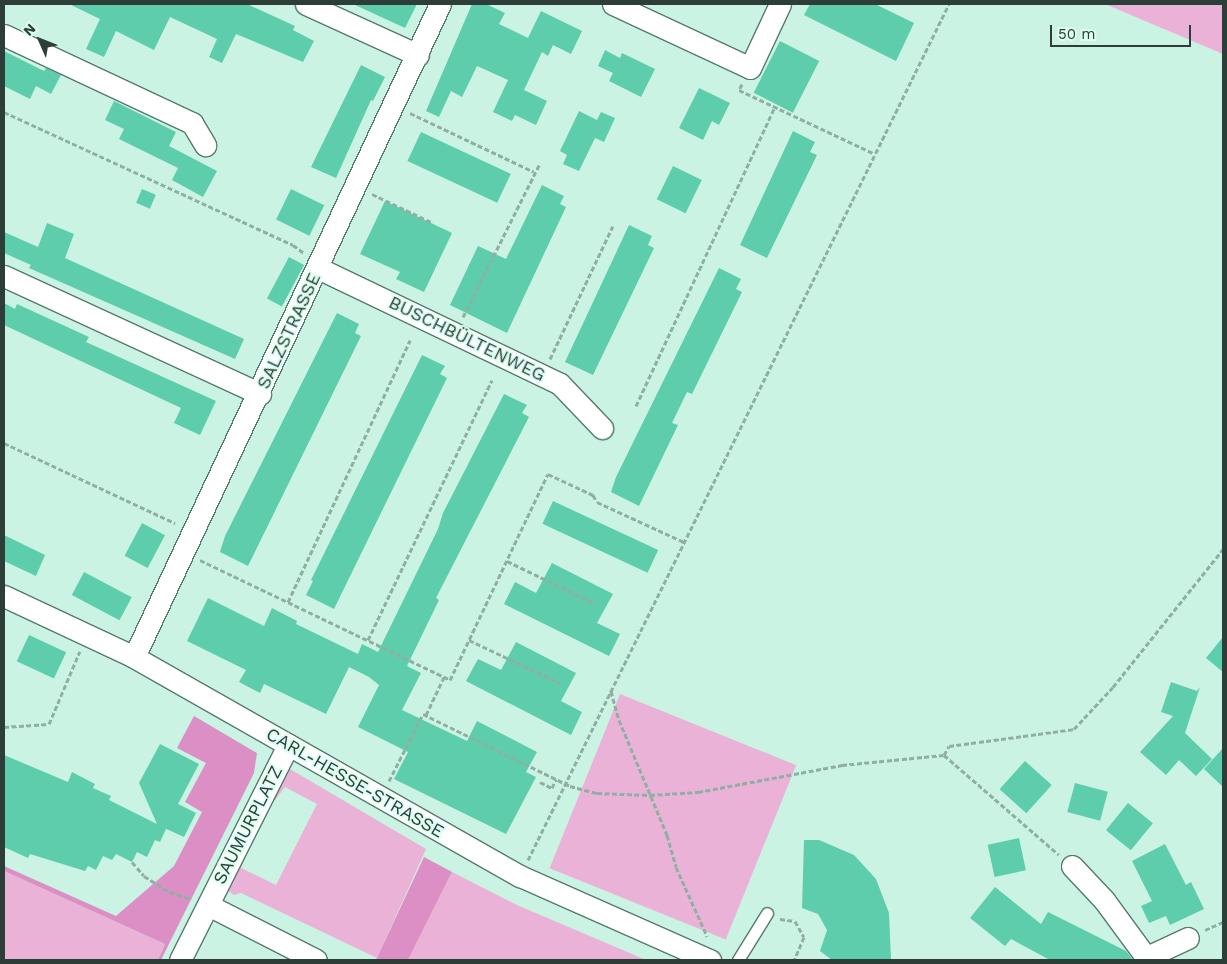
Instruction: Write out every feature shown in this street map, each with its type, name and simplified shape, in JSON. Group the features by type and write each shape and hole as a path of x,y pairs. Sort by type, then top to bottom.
{"street":[{"path":"306,4 418,56"},
{"name":"SALZSTRASSE","path":"134,657 192,532 260,394 418,56 440,4"},
{"path":"613,4 750,68 780,4"},
{"path":"4,35 192,124 205,145"},
{"name":"BUSCHBÜLTENWEG","path":"318,268 560,384 602,428"},
{"path":"4,276 260,394"},
{"name":"CARL-HESSE-STRASSE","path":"4,596 134,657 520,876 710,951"},
{"name":"SAUMURPLATZ","path":"180,960 288,745"},
{"path":"1072,866 1104,900 1148,959 1188,938"},
{"name":"SAUMURPLATZ","path":"208,905 316,960"}],"lane":[{"path":"738,960 767,913"}],"path":[{"path":"527,862 949,4"},
{"path":"739,90 875,154"},
{"path":"636,406 775,107"},
{"path":"406,111 534,172"},
{"path":"4,112 293,244 303,252 308,263 318,268"},
{"path":"460,324 540,163"},
{"path":"367,192 431,222"},
{"path":"547,365 614,226"},
{"path":"288,602 410,340"},
{"path":"368,640 492,380"},
{"path":"4,443 192,532"},
{"path":"199,560 450,680 548,474 593,495 597,502 684,542"},
{"path":"944,755 949,746 1074,729 1113,687 1223,549"},
{"path":"507,561 596,604"},
{"path":"469,640 560,684"},
{"path":"4,727 49,724 82,644"},
{"path":"426,716 444,677"},
{"path":"611,690 619,720 667,835 676,867 710,951"},
{"path":"381,798 423,714 565,784 597,793 650,795 698,792 842,765 944,755 1072,866"},
{"path":"540,782 552,788 556,779"},
{"path":"132,862 144,876 170,892 208,905"},
{"path":"767,913 781,920 795,921 800,929 804,937 794,960"}],"shaded area":[{"path":"1105,4 1223,4 1223,54"},
{"path":"620,694 796,765 726,939 550,868"},
{"path":"194,716 257,753 254,773 161,960 158,960 165,944 4,871 4,866 116,916 174,866 202,812 185,802 206,763 177,748"},
{"path":"290,769 426,849 377,958 241,893 234,895 227,890 243,857 246,855 241,868 276,885 317,804 285,787 275,800 273,797"},
{"path":"424,857 452,872 408,960 376,960"},
{"path":"4,871 165,944 158,960 4,960"},
{"path":"452,872 517,905 646,960 408,960"}],"building":[{"path":"69,4 247,4 295,26 293,30 314,41 303,62 236,34 222,63 209,57 217,39 170,17 154,50 116,31 104,57 86,49 100,19"},
{"path":"353,4 417,4 405,28"},
{"path":"472,4 486,4 505,13 499,24 528,38 541,11 582,31 571,54 553,45 548,56 542,52 524,90 547,101 536,125 515,115 512,121 493,112 508,80 477,66 462,97 451,91 439,117 426,111"},
{"path":"810,4 875,4 914,23 896,61 804,15"},
{"path":"780,41 819,61 793,113 754,93"},
{"path":"605,50 620,58 622,53 655,69 641,97 609,81 613,73 598,66"},
{"path":"4,51 44,71 46,68 61,75 51,94 36,86 30,99 4,86"},
{"path":"361,65 385,77 373,101 371,100 336,178 311,167"},
{"path":"699,88 730,103 719,125 712,121 703,140 679,128"},
{"path":"114,101 176,132 169,146 217,171 203,197 172,180 178,168 119,139 124,129 105,120"},
{"path":"579,111 597,120 601,112 615,118 604,142 595,138 579,171 563,164 567,155 560,151"},
{"path":"793,131 815,142 810,152 817,155 767,258 740,245"},
{"path":"421,132 511,174 497,203 407,161"},
{"path":"673,166 702,180 686,213 657,199"},
{"path":"542,185 564,196 560,204 566,207 507,333 450,305 478,246 506,259"},
{"path":"142,189 156,195 150,209 136,203"},
{"path":"291,189 324,205 309,236 276,220"},
{"path":"385,201 452,233 424,292 396,279 400,272 360,254"},
{"path":"47,223 74,234 65,258 244,339 235,359 29,268 31,265 4,253 4,232 38,247"},
{"path":"629,225 652,236 648,245 654,248 593,375 565,362"},
{"path":"289,257 304,265 282,306 267,298"},
{"path":"719,268 741,279 736,289 742,292 692,394 687,392 672,423 678,425 639,506 611,492 616,477"},
{"path":"4,303 15,309 17,304 89,337 86,342 216,401 200,435 174,423 181,408 4,325"},
{"path":"337,313 359,324 355,333 361,336 248,566 220,552 225,536"},
{"path":"422,355 445,366 440,374 447,378 334,609 306,595 313,581 311,580"},
{"path":"504,394 527,405 522,413 529,417 436,598 439,600 407,666 421,673 402,710 467,741 477,721 537,752 526,772 536,777 506,834 394,779 408,752 358,727 379,685 369,677 349,667 326,714 264,684 260,693 239,682 246,670 187,641 208,598 264,626 272,608 297,621 296,624 358,654 362,644 378,652 438,529 443,513"},
{"path":"553,501 658,550 648,573 542,524"},
{"path":"142,523 165,535 148,568 125,556"},
{"path":"4,535 45,555 36,576 4,561"},
{"path":"552,563 613,594 597,623 620,634 609,656 504,604 515,582 536,593"},
{"path":"84,572 132,597 119,620 72,595"},
{"path":"29,635 66,652 54,679 17,661"},
{"path":"1223,637 1223,672 1206,658"},
{"path":"516,642 576,673 561,701 582,712 571,735 466,681 478,659 501,670"},
{"path":"1171,682 1197,691 1200,687 1185,733 1212,759 1196,776 1179,760 1166,775 1140,752 1173,716 1161,712"},
{"path":"160,744 199,764 178,804 196,813 184,837 162,827 166,829 160,842 155,840 147,857 137,852 132,862 116,854 112,860 103,856 96,870 88,866 85,871 30,854 28,858 4,847 4,755 68,782 72,772 95,784 93,788 111,796 109,800 157,824 139,783"},
{"path":"1223,748 1223,787 1204,769"},
{"path":"1025,761 1052,785 1026,813 1000,789"},
{"path":"1075,783 1108,792 1100,821 1067,812"},
{"path":"1128,803 1153,823 1131,850 1106,830"},
{"path":"1019,838 1026,870 995,877 988,845"},
{"path":"804,840 819,840 854,855 876,879 889,913 891,960 832,960 820,951 827,930 818,914 802,908"},
{"path":"1165,844 1186,885 1191,882 1204,909 1170,925 1166,916 1149,923 1141,906 1152,901 1132,861"},
{"path":"995,887 1041,924 1048,912 1126,951 1133,960 1050,960 1011,939 1005,946 970,918"}]}
